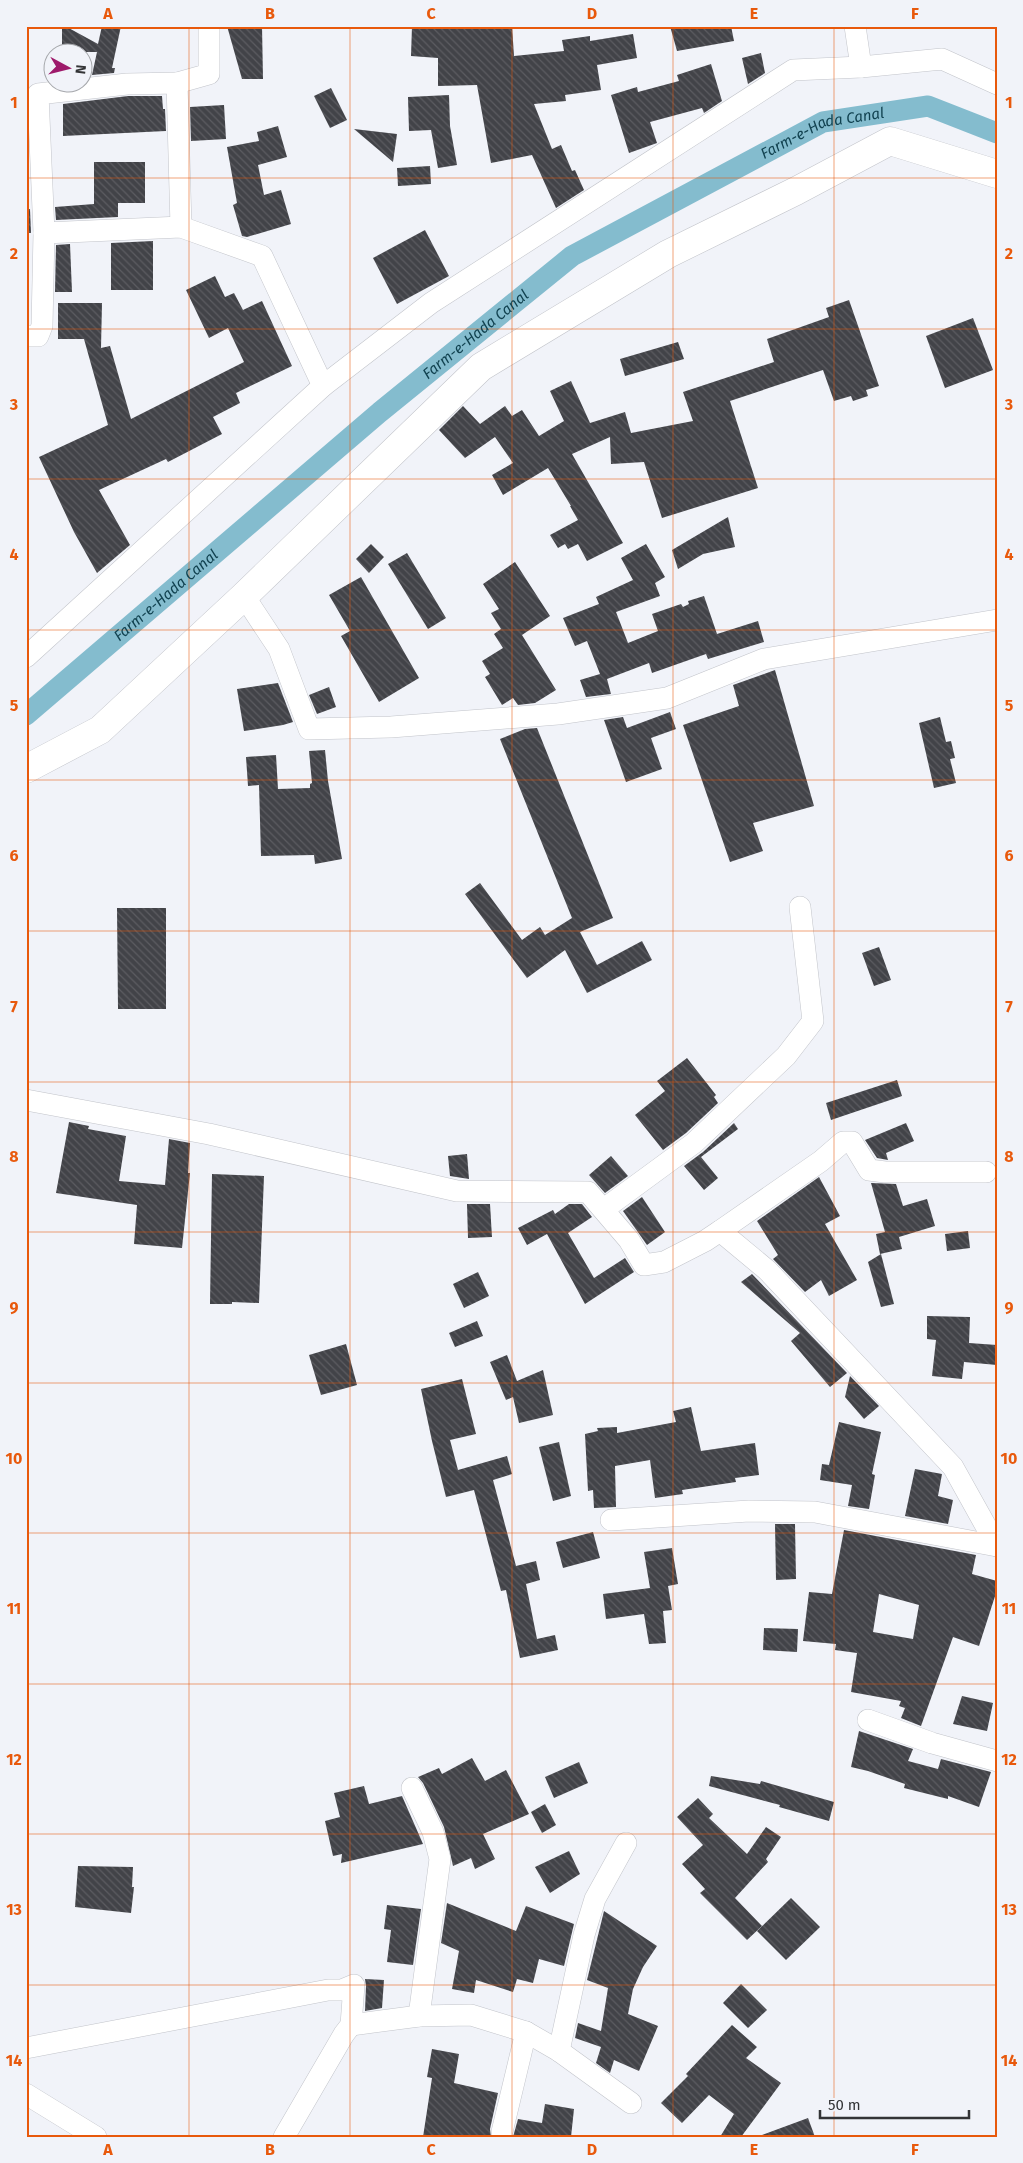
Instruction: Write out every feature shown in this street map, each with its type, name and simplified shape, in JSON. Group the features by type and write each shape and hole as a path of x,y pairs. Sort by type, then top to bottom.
{"street":[{"path":"26,336 38,336 42,326 44,233 38,94 127,84 177,83 209,74 209,26"},
{"path":"855,26 861,67"},
{"path":"26,657 323,386 431,303 792,70 861,67 942,59 997,84"},
{"path":"177,83 181,226"},
{"path":"26,769 100,730 244,596 481,367 668,254 796,191 890,141 997,174"},
{"path":"44,233 181,226 262,256 323,386"},
{"path":"244,596 279,649 309,729 391,728 558,714 667,698 764,659 997,620"},
{"path":"604,1209 694,1143 786,1056 813,1021 800,907"},
{"path":"26,1100 209,1134 457,1190 588,1192 629,1240 644,1264 664,1262 705,1241 820,1161 843,1142 852,1142 870,1170 885,1172 986,1172"},
{"path":"720,1231 767,1270 953,1467 997,1546"},
{"path":"611,1520 749,1511 815,1512 997,1546"},
{"path":"868,1720 932,1743 997,1761"},
{"path":"412,1788 433,1832 440,1859 419,2016"},
{"path":"560,2051 584,1935 596,1899 626,1843"},
{"path":"26,2048 328,1990 342,1990 354,1986 351,2025 284,2137"},
{"path":"351,2025 419,2016 471,2015 526,2032 560,2051 631,2103"},
{"path":"502,2132 526,2032"},
{"path":"26,2094 96,2137"}],"building":[{"path":"62,26 98,44 102,26 121,26 112,68 115,68 114,73 92,75 97,52 92,52 92,42 62,42"},
{"path":"227,26 262,26 263,79 242,79"},
{"path":"412,26 512,26 514,56 564,51 562,40 590,36 590,41 633,34 637,58 597,65 601,90 565,95 566,101 534,104 552,149 561,145 572,171 575,170 584,190 556,208 532,155 491,163 477,85 438,86 438,58 411,56"},
{"path":"670,26 731,26 734,41 677,51"},
{"path":"761,53 765,73 748,84 742,58"},
{"path":"711,64 722,101 704,113 702,108 650,122 657,143 629,153 611,95 637,87 638,92 679,81 677,75"},
{"path":"331,88 347,120 330,128 314,96"},
{"path":"449,95 450,126 457,165 438,168 431,130 409,131 408,97"},
{"path":"128,96 162,96 163,109 165,109 166,131 63,136 63,104"},
{"path":"224,105 226,139 191,141 190,107"},
{"path":"278,126 287,157 258,165 264,195 281,190 291,224 247,237 242,236 233,205 237,203 227,147 259,141 257,132"},
{"path":"354,129 397,134 393,162"},
{"path":"94,162 145,162 145,203 118,203 118,217 56,220 55,207 94,204"},
{"path":"430,166 431,184 398,186 397,168"},
{"path":"26,209 30,209 31,233 26,233"},
{"path":"425,230 449,276 397,304 373,258"},
{"path":"153,241 153,290 111,290 111,243"},
{"path":"70,244 72,292 55,292 56,245"},
{"path":"215,276 225,297 234,293 243,310 262,301 292,366 236,393 240,403 213,417 222,434 168,462 166,459 99,490 130,545 97,573 74,532 39,457 108,425 84,339 58,339 58,303 102,303 101,348 110,346 131,419 244,362 228,328 209,338 186,290"},
{"path":"849,300 879,386 866,390 868,396 853,401 851,396 834,401 823,370 730,401 758,488 662,518 644,462 611,464 610,437 572,454 623,543 587,561 578,544 568,549 565,544 558,548 550,535 578,520 548,468 503,495 492,475 513,463 495,437 465,458 439,430 463,406 480,424 505,406 512,416 522,410 539,436 564,421 550,391 571,381 590,423 625,412 631,433 693,421 683,392 774,362 767,339 829,317 826,308"},
{"path":"973,318 993,370 945,388 926,336"},
{"path":"678,342 684,359 625,376 620,359"},
{"path":"728,517 735,547 703,554 678,569 672,550"},
{"path":"371,544 384,557 369,573 356,559"},
{"path":"646,544 665,577 655,583 660,596 616,612 628,643 658,631 652,614 681,604 683,607 689,604 688,601 704,596 717,634 758,621 764,642 708,659 706,654 652,673 649,663 607,679 611,694 586,697 580,680 600,674 587,641 575,646 563,618 599,604 596,597 633,580 621,558"},
{"path":"407,553 446,618 428,629 388,564"},
{"path":"515,562 550,616 522,635 556,690 535,703 518,705 513,698 502,705 485,677 490,674 482,661 503,648 494,634 501,629 491,613 499,609 483,584"},
{"path":"361,577 419,678 379,702 341,636 350,631 329,595"},
{"path":"775,670 814,806 753,823 763,851 730,862 683,725 739,706 733,685"},
{"path":"278,683 293,722 244,731 237,689"},
{"path":"329,687 336,707 317,714 309,695"},
{"path":"670,712 676,729 651,738 662,769 626,782 604,720 623,717 627,728"},
{"path":"940,717 946,742 951,741 955,758 950,759 956,783 934,788 919,723"},
{"path":"537,728 613,918 580,932 597,965 642,941 652,960 587,993 565,950 527,978 465,894 480,883 522,940 540,927 545,935 572,918 500,739 525,729"},
{"path":"325,750 328,781 342,859 315,864 314,855 261,856 259,785 248,786 246,757 276,755 278,789 310,788 312,783 309,751"},
{"path":"117,908 166,908 166,1009 118,1009"},
{"path":"879,947 891,980 874,986 862,953"},
{"path":"687,1058 716,1095 714,1097 718,1103 686,1133 663,1150 635,1115 665,1091 657,1081"},
{"path":"897,1080 902,1096 831,1120 826,1103"},
{"path":"69,1122 89,1126 88,1129 126,1136 119,1181 165,1185 169,1139 190,1143 188,1173 190,1173 182,1248 134,1244 137,1205 56,1193"},
{"path":"734,1123 738,1129 701,1157 718,1178 704,1190 684,1166 703,1152"},
{"path":"906,1123 914,1141 886,1153 888,1160 877,1158 865,1140"},
{"path":"467,1154 469,1179 450,1176 448,1156"},
{"path":"611,1156 628,1176 605,1193 589,1175"},
{"path":"212,1174 264,1176 259,1303 232,1302 232,1304 210,1304"},
{"path":"819,1177 840,1216 825,1224 857,1280 829,1296 821,1280 805,1292 773,1259 778,1255 757,1221"},
{"path":"871,1183 896,1184 903,1206 927,1199 935,1226 899,1237 902,1249 880,1254 876,1234 885,1232"},
{"path":"642,1197 665,1232 647,1245 623,1211"},
{"path":"467,1204 490,1204 492,1237 468,1238"},
{"path":"569,1204 582,1204 592,1217 568,1233 594,1278 625,1258 634,1272 585,1304 547,1234 527,1245 518,1228 553,1210 555,1214"},
{"path":"968,1231 970,1248 947,1251 945,1234"},
{"path":"881,1254 894,1304 881,1307 868,1262"},
{"path":"478,1272 489,1296 464,1308 453,1284"},
{"path":"752,1274 847,1373 830,1387 791,1341 800,1333 741,1282"},
{"path":"927,1316 970,1317 969,1343 997,1345 997,1365 964,1362 962,1379 932,1376 936,1340 927,1339"},
{"path":"477,1321 483,1336 455,1347 449,1333"},
{"path":"346,1344 357,1385 321,1395 309,1355"},
{"path":"507,1355 517,1381 543,1370 553,1415 519,1423 513,1397 506,1400 490,1362"},
{"path":"850,1376 879,1406 864,1419 845,1397"},
{"path":"462,1379 476,1434 450,1440 458,1470 507,1456 512,1474 493,1480 516,1566 536,1561 540,1580 526,1584 537,1639 555,1635 558,1650 520,1658 506,1590 501,1591 474,1490 446,1497 421,1389"},
{"path":"691,1407 701,1451 755,1443 759,1475 735,1478 736,1482 682,1490 683,1494 655,1498 650,1460 615,1466 616,1507 594,1508 593,1490 588,1491 585,1434 598,1431 597,1428 617,1427 617,1433 676,1422 673,1411"},
{"path":"839,1422 881,1432 872,1474 875,1475 869,1509 848,1506 852,1485 820,1480 822,1464 829,1465"},
{"path":"559,1442 571,1496 553,1501 539,1447"},
{"path":"915,1469 942,1474 938,1496 953,1500 948,1524 905,1516"},
{"path":"775,1524 795,1524 796,1579 776,1580"},
{"path":"844,1530 976,1555 972,1574 997,1581 997,1590 979,1646 953,1637 921,1726 901,1718 905,1708 899,1706 901,1701 851,1692 857,1653 835,1650 836,1644 803,1641 809,1592 832,1594","holes":["879,1594 919,1605 913,1639 873,1632"]},
{"path":"593,1532 600,1558 563,1568 556,1542"},
{"path":"672,1548 678,1584 668,1586 672,1610 663,1611 666,1643 649,1644 644,1614 606,1619 603,1594 650,1588 644,1552"},
{"path":"764,1628 798,1629 797,1652 763,1650"},
{"path":"962,1696 993,1703 987,1731 953,1724"},
{"path":"859,1731 913,1749 908,1761 938,1769 941,1759 991,1772 979,1807 948,1796 948,1799 904,1788 905,1784 851,1767"},
{"path":"472,1758 485,1781 506,1770 529,1814 483,1834 495,1859 475,1869 471,1858 453,1866 444,1827 423,1783 418,1777 439,1768 442,1774"},
{"path":"579,1762 588,1783 554,1798 545,1777"},
{"path":"711,1776 760,1784 761,1781 834,1802 829,1821 779,1807 780,1805 709,1786"},
{"path":"364,1786 369,1804 402,1796 423,1844 341,1863 342,1854 333,1856 325,1821 340,1817 334,1793"},
{"path":"698,1798 713,1814 709,1818 747,1854 766,1827 781,1837 766,1859 768,1862 735,1898 762,1926 747,1940 700,1893 705,1889 682,1864 703,1845 677,1817"},
{"path":"545,1804 556,1825 542,1833 531,1812"},
{"path":"569,1851 580,1874 550,1893 535,1867"},
{"path":"78,1866 133,1867 132,1887 134,1887 131,1913 75,1907"},
{"path":"791,1898 820,1927 786,1960 757,1931"},
{"path":"447,1903 516,1931 526,1906 574,1924 564,1966 539,1959 533,1983 517,1979 513,1992 476,1980 474,1993 452,1989 459,1951 441,1943"},
{"path":"387,1905 421,1909 413,1965 387,1962 391,1930 384,1929"},
{"path":"604,1911 657,1946 643,1967 633,1989 628,2014 658,2026 639,2071 614,2060 610,2073 596,2063 601,2047 575,2038 578,2023 601,2031 608,1988 587,1980"},
{"path":"365,1979 384,1980 382,2008 365,2011"},
{"path":"741,1984 767,2010 748,2028 723,2003"},
{"path":"732,2025 757,2047 746,2058 781,2083 741,2137 720,2137 734,2114 709,2095 682,2123 661,2103 688,2076 686,2074"},
{"path":"432,2049 459,2054 454,2083 498,2093 490,2129 491,2137 423,2137 432,2078 427,2077"},
{"path":"545,2104 574,2109 571,2137 513,2137 518,2119 542,2123"},
{"path":"808,2118 815,2137 762,2137 762,2135"}],"waterway":[{"name":"Farm-e-Hada Canal","path":"26,715 380,412 572,256 823,122 928,106 997,133"}]}
